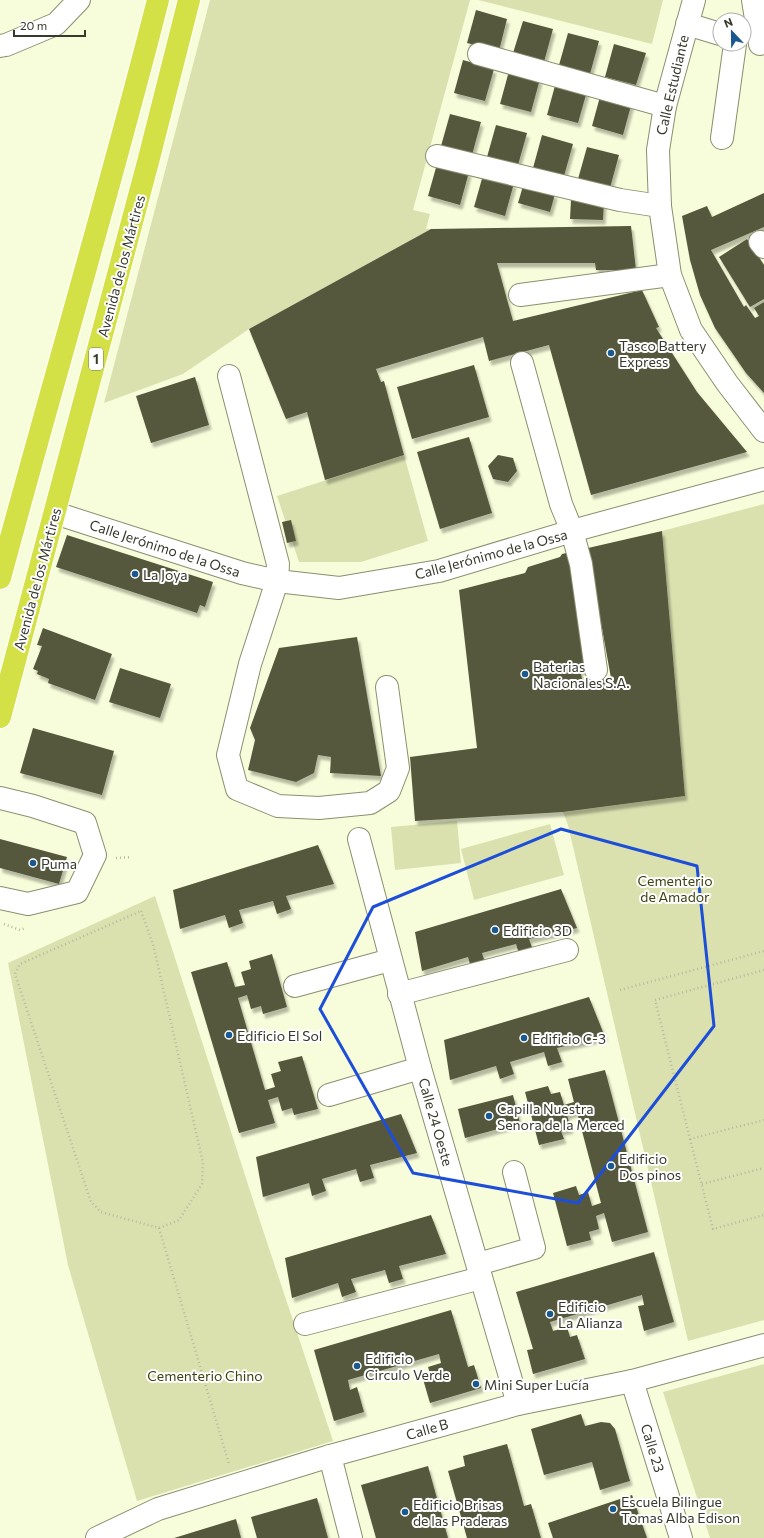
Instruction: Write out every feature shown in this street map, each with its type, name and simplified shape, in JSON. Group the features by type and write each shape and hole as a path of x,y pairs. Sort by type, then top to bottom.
{"highway":[{"path":"0,578 47,402 132,102 158,0"},
{"name":"Avenida de los Mártires","path":"0,717 148,162 189,0"}],"street":[{"path":"0,46 6,45 56,24 79,0"},
{"name":"Calle Estudiante","path":"694,0 665,106 658,150 660,206 670,275 691,330 727,383 764,431"},
{"path":"752,0 756,43"},
{"path":"687,24 712,32"},
{"path":"722,138 734,52"},
{"path":"479,54 665,106"},
{"path":"437,156 620,200 660,206"},
{"path":"520,296 670,275"},
{"path":"522,363 561,504 572,531 581,564 596,670"},
{"path":"229,376 278,564 277,581 250,664 228,754 237,789 278,806 319,808 370,803 389,791 398,768 387,687"},
{"name":"Calle Jerónimo de la Ossa","path":"55,513 242,573 277,581 339,588 439,571 572,531 764,479"},
{"path":"0,798 32,806 85,823 95,855 77,892 28,904 0,898"},
{"name":"Calle 24 Oeste","path":"359,839 399,994 518,1404"},
{"path":"399,994 567,950"},
{"path":"294,986 390,960"},
{"path":"329,1095 420,1068"},
{"path":"305,1324 480,1271 534,1248 514,1172"},
{"name":"Calle B","path":"97,1538 158,1509 330,1456 518,1404 632,1381 764,1345"},
{"name":"Calle 23","path":"632,1381 681,1538"},
{"path":"330,1456 351,1538"}],"path":[{"path":"141,911 153,944 203,1163 202,1184 179,1220 159,1228 101,1212 91,1202 15,974 20,964 141,911"},
{"path":"620,990 764,951"},
{"path":"764,970 655,1000 713,1229 764,1215"},
{"path":"690,1139 764,1120"},
{"path":"702,1184 764,1168"},
{"path":"159,1228 229,1464"}],"highlighted area":[{"path":"561,829 697,866 714,1026 578,1203 413,1173 320,1009 373,907"}],"green space":[{"path":"210,0 470,0 413,210 430,214 426,229 431,229 249,329 183,374 104,403"},
{"path":"478,0 663,0 652,44"},
{"path":"404,455 428,541 361,562 299,562 277,496"},
{"name":"Cementerio de Amador","path":"764,504 764,1320 688,1341 568,825 563,812 685,796 662,531"},
{"path":"457,821 461,863 395,870 391,827"},
{"path":"550,824 564,875 474,900 461,849"},
{"name":"Cementerio Chino","path":"155,896 254,1203 333,1441 137,1501 68,1265 8,963"},
{"path":"764,1364 764,1538 710,1538 663,1392"}],"building":[{"path":"476,10 507,19 499,51 467,43"},
{"path":"523,21 553,29 544,62 513,53"},
{"path":"568,33 599,41 590,74 559,65"},
{"path":"614,44 646,53 636,85 605,77"},
{"path":"463,60 494,69 485,101 454,93"},
{"path":"509,71 540,79 531,112 500,104"},
{"path":"556,82 587,91 578,123 547,115"},
{"path":"601,93 632,102 623,135 592,126"},
{"path":"450,114 481,122 472,155 441,146"},
{"path":"496,125 527,133 518,165 487,157"},
{"path":"542,135 573,144 564,176 533,168"},
{"path":"587,147 619,155 610,188 578,179"},
{"path":"437,164 469,172 460,205 428,196"},
{"path":"483,175 514,183 505,216 474,207"},
{"path":"523,186 555,194 550,212 518,203"},
{"path":"764,193 764,227 711,250 744,307 746,305 755,318 759,316 754,308 764,302 764,393 746,373 715,328 700,295 690,260 682,216 707,206 712,217"},
{"path":"571,200 604,201 603,220 570,219"},
{"path":"631,226 636,270 596,270 595,263 497,263 513,321 642,290 659,327 656,328 697,392 747,452 591,495 549,345 489,361 483,337 376,369 381,382 384,381 404,455 325,480 307,412 286,419 249,329 431,229"},
{"path":"747,239 764,265 764,299 750,307 719,257"},
{"path":"474,365 489,417 412,439 397,387"},
{"path":"195,377 209,425 151,443 136,396"},
{"path":"469,437 492,513 440,529 417,452"},
{"path":"498,455 513,458 517,471 508,482 493,479 488,466"},
{"path":"291,520 296,541 287,543 282,522"},
{"name":"Baterias Nacionales S.A.","path":"662,531 685,796 563,812 415,821 410,757 477,748 459,590 525,573 528,567 560,557 562,554","holes":["589,557 611,678 583,683 580,670 585,670"]},
{"name":"La Joya","path":"67,535 213,582 205,607 200,605 197,613 56,567"},
{"path":"43,628 112,654 95,700 48,683 49,679 37,674 38,671 33,669 42,646 37,645"},
{"path":"357,637 381,776 330,773 331,757 318,755 314,773 296,782 248,770 255,740 250,728 279,648"},
{"path":"120,668 171,684 160,718 109,702"},
{"path":"33,728 114,751 102,795 20,773"},
{"name":"Puma","path":"0,839 67,857 59,884 0,868"},
{"path":"318,845 334,884 286,896 291,909 277,914 273,901 239,910 243,923 229,928 225,915 180,929 173,890"},
{"name":"Edificio 3D","path":"561,889 577,928 529,939 534,953 520,957 516,944 482,953 486,966 472,971 468,957 422,971 415,932"},
{"name":"Edificio El Sol","path":"272,954 287,1007 263,1014 261,1006 251,1009 247,995 238,998 265,1090 275,1087 271,1074 281,1071 278,1062 302,1056 318,1109 294,1115 292,1108 282,1111 278,1097 268,1100 275,1123 239,1133 191,972 227,962 235,987 245,985 241,972 251,969 249,961"},
{"name":"Edificio C-3","path":"589,997 605,1037 557,1048 562,1062 548,1066 544,1052 510,1062 514,1074 500,1079 496,1066 450,1080 444,1040"},
{"name":"Edificio Dos pinos","path":"605,1070 648,1232 612,1242 604,1213 596,1216 599,1229 589,1232 591,1240 567,1246 553,1193 576,1186 579,1195 588,1192 592,1206 601,1203 577,1112 567,1115 571,1129 561,1131 564,1139 539,1145 525,1092 548,1086 551,1094 560,1092 564,1105 574,1102 568,1079"},
{"name":"Capilla Nuestra Senora de la Merced","path":"513,1095 520,1123 465,1138 458,1109"},
{"path":"401,1114 417,1153 370,1165 374,1178 360,1182 356,1169 322,1179 326,1191 312,1196 309,1183 263,1197 256,1157"},
{"path":"431,1215 446,1254 399,1266 403,1279 389,1283 385,1270 351,1279 356,1292 342,1297 338,1283 292,1298 285,1258"},
{"name":"Edificio La Alianza","path":"654,1252 674,1322 644,1331 638,1306 644,1305 642,1295 550,1322 553,1331 567,1327 570,1337 577,1335 585,1359 533,1374 527,1350 533,1349 516,1292"},
{"name":"Edificio Circulo Verde","path":"451,1310 468,1367 474,1365 481,1388 430,1403 423,1379 431,1377 428,1367 441,1363 439,1354 348,1380 350,1390 357,1387 364,1412 334,1421 314,1350"},
{"path":"581,1414 585,1426 601,1422 610,1423 615,1429 630,1481 600,1490 592,1462 544,1475 531,1429"},
{"path":"507,1444 524,1506 531,1504 541,1538 467,1538 448,1471 465,1466 463,1456"},
{"name":"Edificio Brisas de las Praderas","path":"428,1466 448,1538 376,1538 361,1485"},
{"name":"Escuela Bilingue Tomas Alba Edison","path":"632,1495 647,1538 553,1538 548,1523"},
{"path":"317,1498 328,1538 257,1538 251,1517"},
{"path":"236,1519 241,1538 174,1538"}],"place":[{"name":"Tasco Battery Express","path":"611,353"},
{"name":"La Joya","path":"135,574"},
{"name":"Baterias Nacionales S.A.","path":"525,674"},
{"name":"Puma","path":"33,863"},
{"name":"Edificio 3D","path":"495,930"},
{"name":"Edificio El Sol","path":"229,1035"},
{"name":"Edificio C-3","path":"524,1038"},
{"name":"Capilla Nuestra Senora de la Merced","path":"489,1116"},
{"name":"Edificio Dos pinos","path":"611,1166"},
{"name":"Edificio La Alianza","path":"550,1314"},
{"name":"Edificio Circulo Verde","path":"357,1366"},
{"name":"Mini Super Lucía","path":"476,1384"},
{"name":"Escuela Bilingue Tomas Alba Edison","path":"613,1509"},
{"name":"Edificio Brisas de las Praderas","path":"405,1512"}]}
